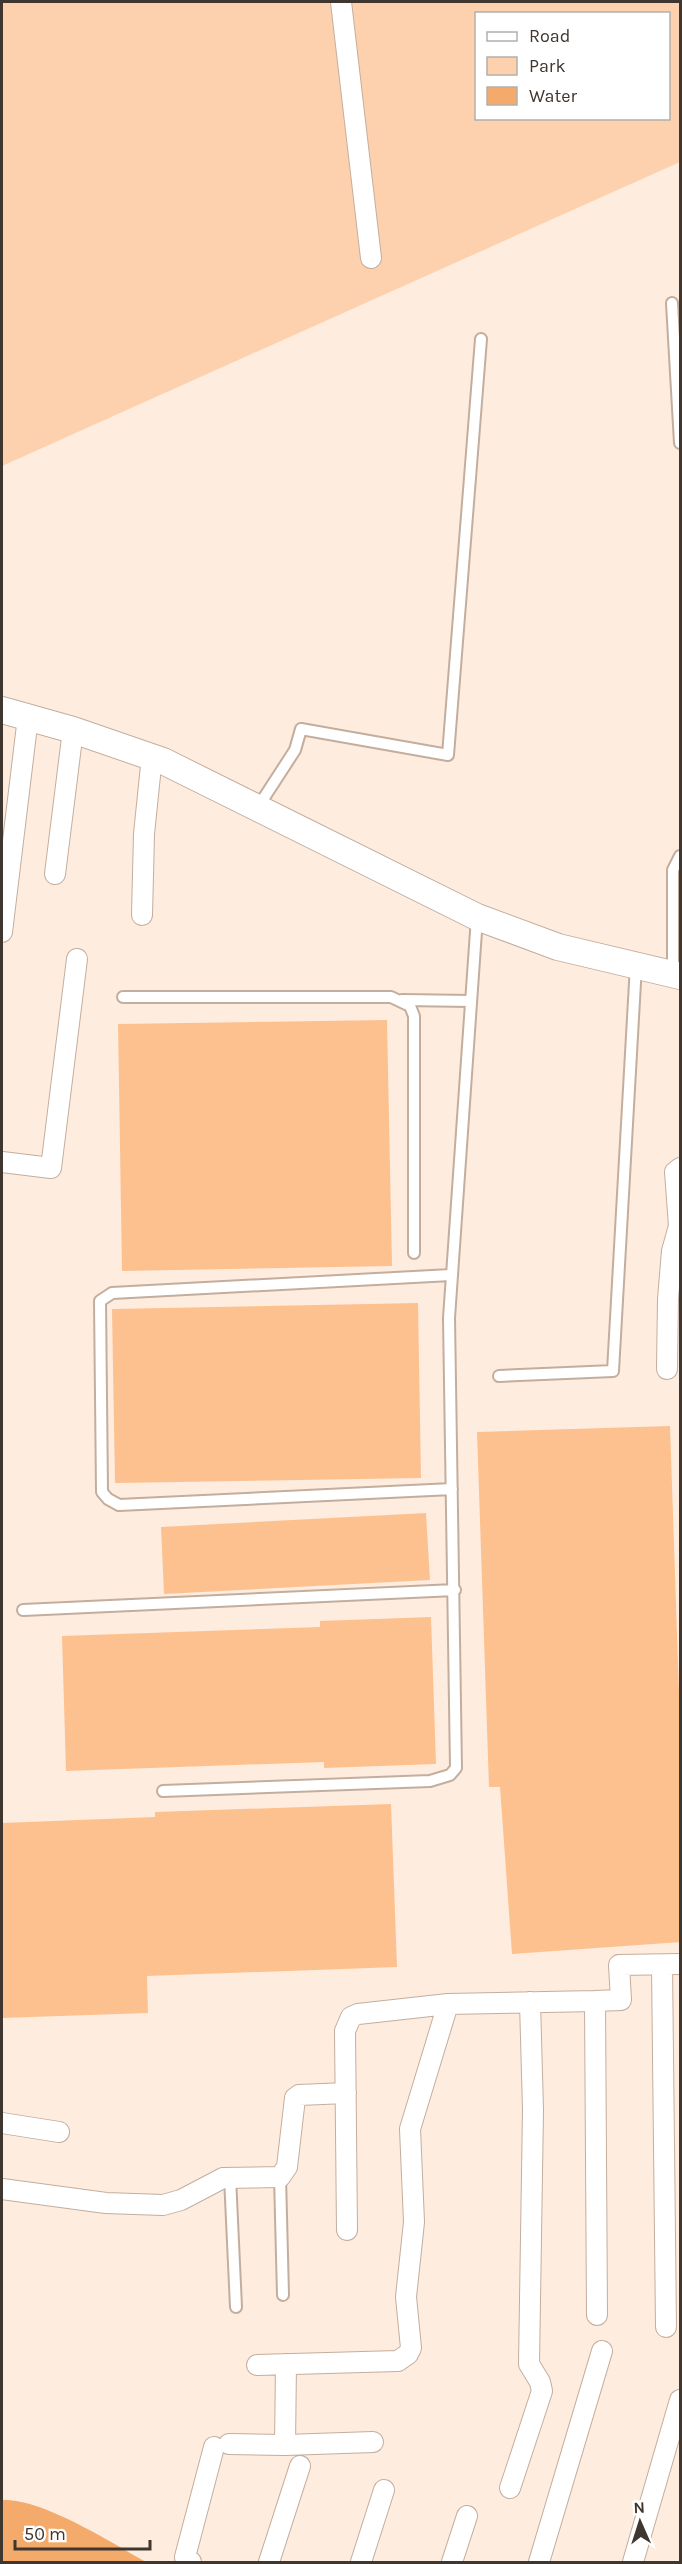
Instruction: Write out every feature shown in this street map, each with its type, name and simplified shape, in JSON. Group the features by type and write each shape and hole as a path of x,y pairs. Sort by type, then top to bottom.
{"street":[{"path":"340,2 371,258"},
{"path":"2,710 152,756 477,916 558,947 677,975"},
{"path":"2,932 28,717"},
{"path":"55,874 73,730"},
{"path":"142,915 144,834 152,756"},
{"path":"2,1162 51,1168 77,959"},
{"path":"667,1369 674,1299 672,1251 679,1234 675,1172 681,1168"},
{"path":"346,2230 345,2031 351,2017 358,2014 448,2004 621,2000 619,1965 671,1964 666,2327"},
{"path":"595,2001 597,2315"},
{"path":"510,2488 542,2391 540,2382 529,2364 533,2110 530,2002"},
{"path":"257,2365 398,2361 408,2354 411,2348 406,2296 414,2222 410,2129 448,2004"},
{"path":"2,2189 106,2203 163,2205 181,2200 213,2181 230,2177 280,2178 287,2167 295,2098 299,2095 346,2093"},
{"path":"2,2123 59,2132"},
{"path":"539,2562 602,2351"},
{"path":"285,2445 286,2364"},
{"path":"633,2562 681,2400"},
{"path":"191,2562 185,2557 222,2446 373,2442"},
{"path":"269,2562 300,2466"},
{"path":"361,2562 384,2490"},
{"path":"452,2562 467,2516"}],"lane":[{"path":"672,303 681,443"},
{"path":"258,808 295,750 301,729 448,755 481,339"},
{"path":"677,975 677,869 681,856"},
{"path":"163,1791 430,1781 450,1775 456,1768 458,1758 451,1275 477,916"},
{"path":"499,1376 613,1371 636,965"},
{"path":"123,997 391,997 402,1000 471,1001"},
{"path":"402,1000 410,1006 414,1016 414,1253"},
{"path":"451,1275 112,1293 100,1301 102,1492 108,1499 119,1505 453,1489"},
{"path":"23,1610 454,1590"},
{"path":"230,2177 236,2307"},
{"path":"280,2178 284,2295"}],"green space":[{"path":"2,2 680,2 680,162 2,466"}],"water":[{"path":"2,2500 18,2501 56,2513 146,2562 2,2562"}],"building":[{"path":"387,1020 392,1266 122,1271 118,1024"},
{"path":"418,1303 421,1478 115,1483 112,1309"},
{"path":"670,1426 681,1752 681,1942 512,1954 500,1787 489,1787 477,1432"},
{"path":"426,1513 430,1580 164,1594 161,1527"},
{"path":"431,1617 436,1764 324,1768 324,1762 66,1771 62,1636 320,1627 320,1621"},
{"path":"391,1804 397,1967 147,1976 148,2013 2,2018 2,1823 155,1817 155,1812"}]}
